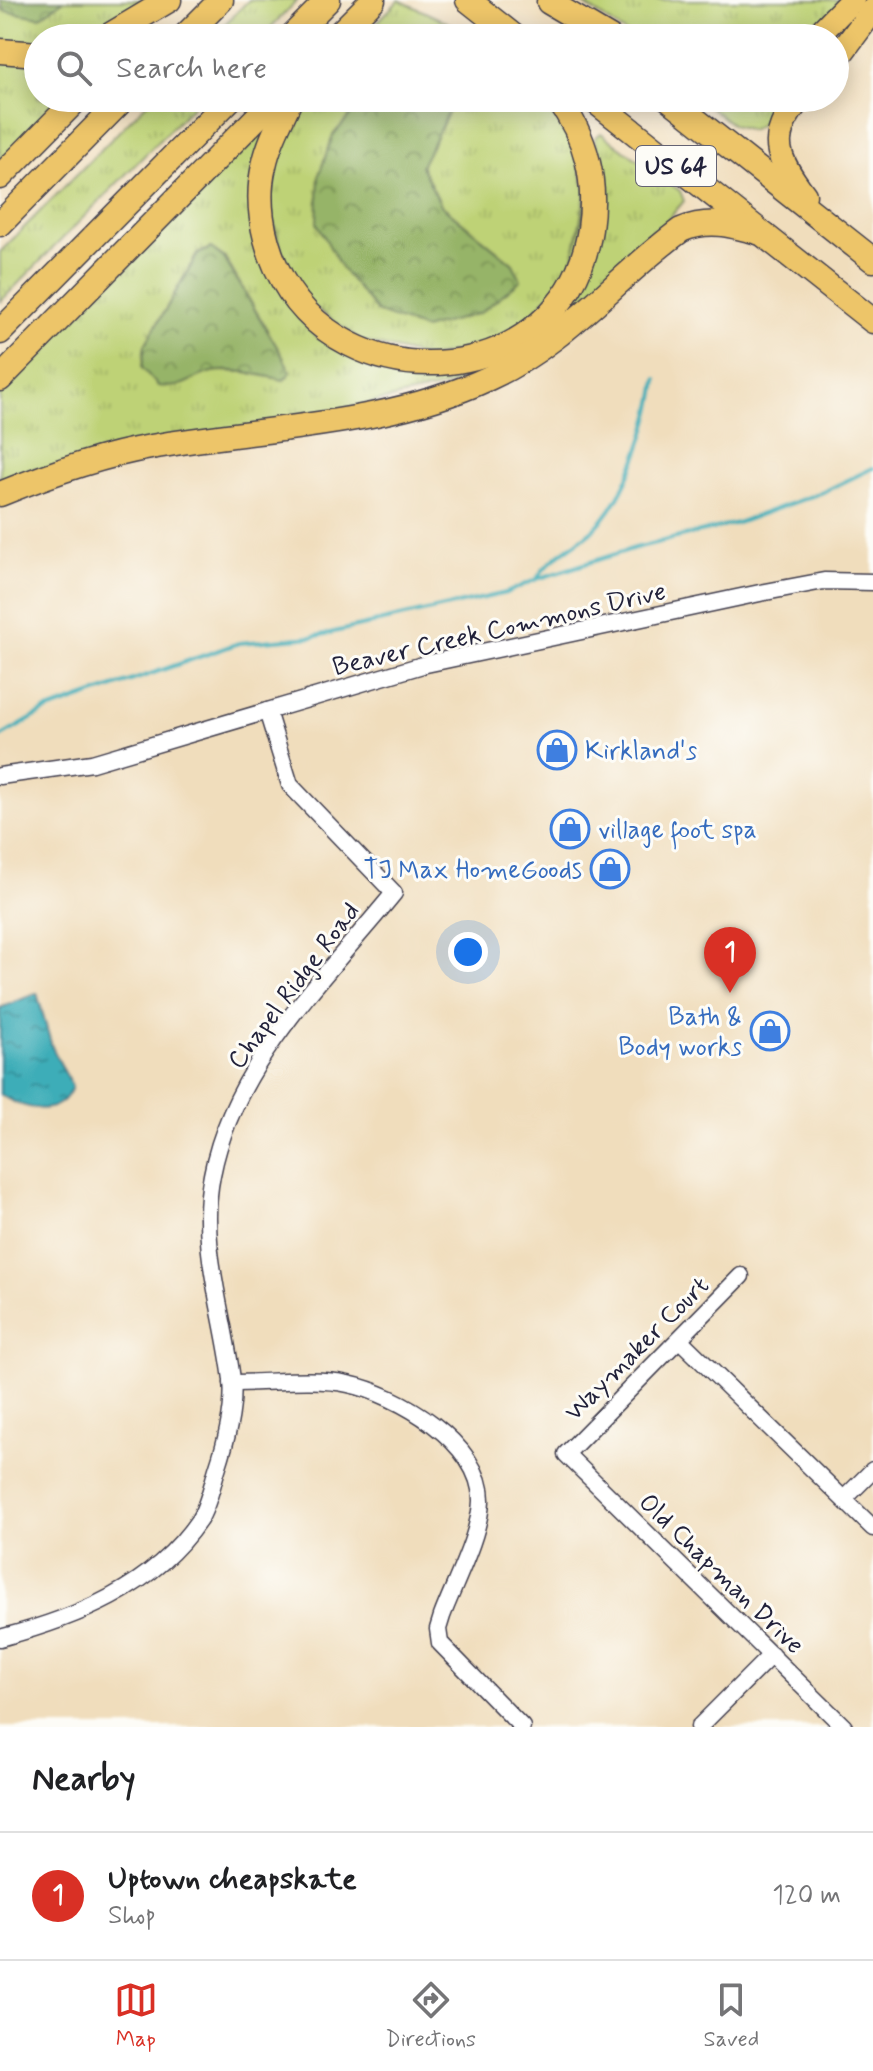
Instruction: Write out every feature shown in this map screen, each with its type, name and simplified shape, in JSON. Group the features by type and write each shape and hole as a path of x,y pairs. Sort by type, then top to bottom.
{"highway":[{"path":"130,24 172,0"},
{"path":"150,24 172,0"},
{"path":"197,24 221,0"},
{"path":"304,24 328,0"},
{"path":"349,24 373,0"},
{"path":"468,0 498,24"},
{"path":"829,24 852,0"},
{"path":"547,1 576,24"},
{"path":"547,1 586,24"},
{"path":"849,42 873,10"},
{"path":"491,19 495,24"},
{"path":"0,51 24,53"},
{"path":"0,177 64,112"},
{"path":"0,224 110,112"},
{"path":"0,332 217,112"},
{"path":"0,379 262,112"},
{"path":"285,112 267,155 260,193 263,229 283,283 317,324 345,344 405,364 441,364 473,359 519,337 560,300 579,264 588,243 594,203 590,165 576,127 566,112"},
{"name":"US 64","path":"609,112 873,321"},
{"name":"US 64","path":"686,112 873,260"},
{"path":"790,112 783,121 778,155 822,220"},
{"path":"0,494 52,473 149,447 370,416 437,400 491,378 567,331 681,230 700,222 722,222 761,233"}],"street":[{"name":"Beaver Creek Commons Drive","path":"0,776 92,763 426,664 824,581 873,582"},
{"name":"Chapel Ridge Road","path":"0,1638 73,1614 118,1594 166,1559 201,1518 226,1442 232,1383 210,1265 211,1178 227,1121 263,1055 394,893 290,785 267,711"},
{"name":"Waymaker Court","path":"566,1454 741,1276"},
{"path":"680,1340 873,1528"},
{"path":"232,1383 346,1383 397,1400 438,1430 468,1460 480,1487 480,1510 438,1629 440,1643 522,1727"},
{"name":"Old Chapman Drive","path":"566,1454 844,1727"},
{"path":"844,1499 873,1470"},
{"path":"699,1727 771,1655"}],"green space":[{"path":"0,0 64,0 40,17 4,11"},
{"path":"64,0 149,0 114,24 24,24 24,46 0,43 0,8 39,17"},
{"path":"249,0 298,0 274,24 225,24"},
{"path":"399,0 451,24 376,24"},
{"path":"578,0 843,0 821,24 613,24"},
{"path":"0,60 24,63 24,112 49,112 0,164"},
{"path":"138,112 187,112 0,302 0,252"},
{"path":"300,112 354,112 333,135 319,175 513,264 441,205 421,165 449,112 554,112 569,130 586,191 572,265 525,324 496,341 430,358 361,341 310,304 278,250 269,192 275,164"},
{"path":"354,112 448,112 421,166 441,205 513,264 521,280 480,313 424,329 378,313 341,268 317,223 319,175 333,135"},
{"path":"716,112 773,112 751,130 733,125"},
{"path":"260,127 266,133 258,158 292,300 297,314 311,331 350,356 373,363 421,371 465,369 469,376 448,386 0,484 0,391","holes":["211,248 225,258 290,371 284,380 244,372 142,368 145,345 197,254"]},
{"path":"601,133 680,191 684,201 649,242 548,334 560,313 598,154 595,138"},
{"path":"211,248 224,258 283,357 291,372 284,380 225,371 166,387 158,386 142,368 145,345 198,254"}],"water":[{"path":"37,993 52,1047 72,1087 59,1104 40,1109 0,1095 0,1008"}],"waterway":[{"path":"538,577 550,562 607,515 627,479 644,437 657,379"},
{"path":"0,737 45,711 239,643 312,637 506,593 537,579 635,548 737,523 823,492 873,468"}],"place":[{"name":"Kirkland's","path":"557,750"},
{"name":"village foot spa","path":"570,829"},
{"name":"TJ Max HomeGoods","path":"610,869"},
{"name":"Uptown cheapskate","path":"730,993"},
{"name":"Bath & Body works","path":"770,1031"}]}
